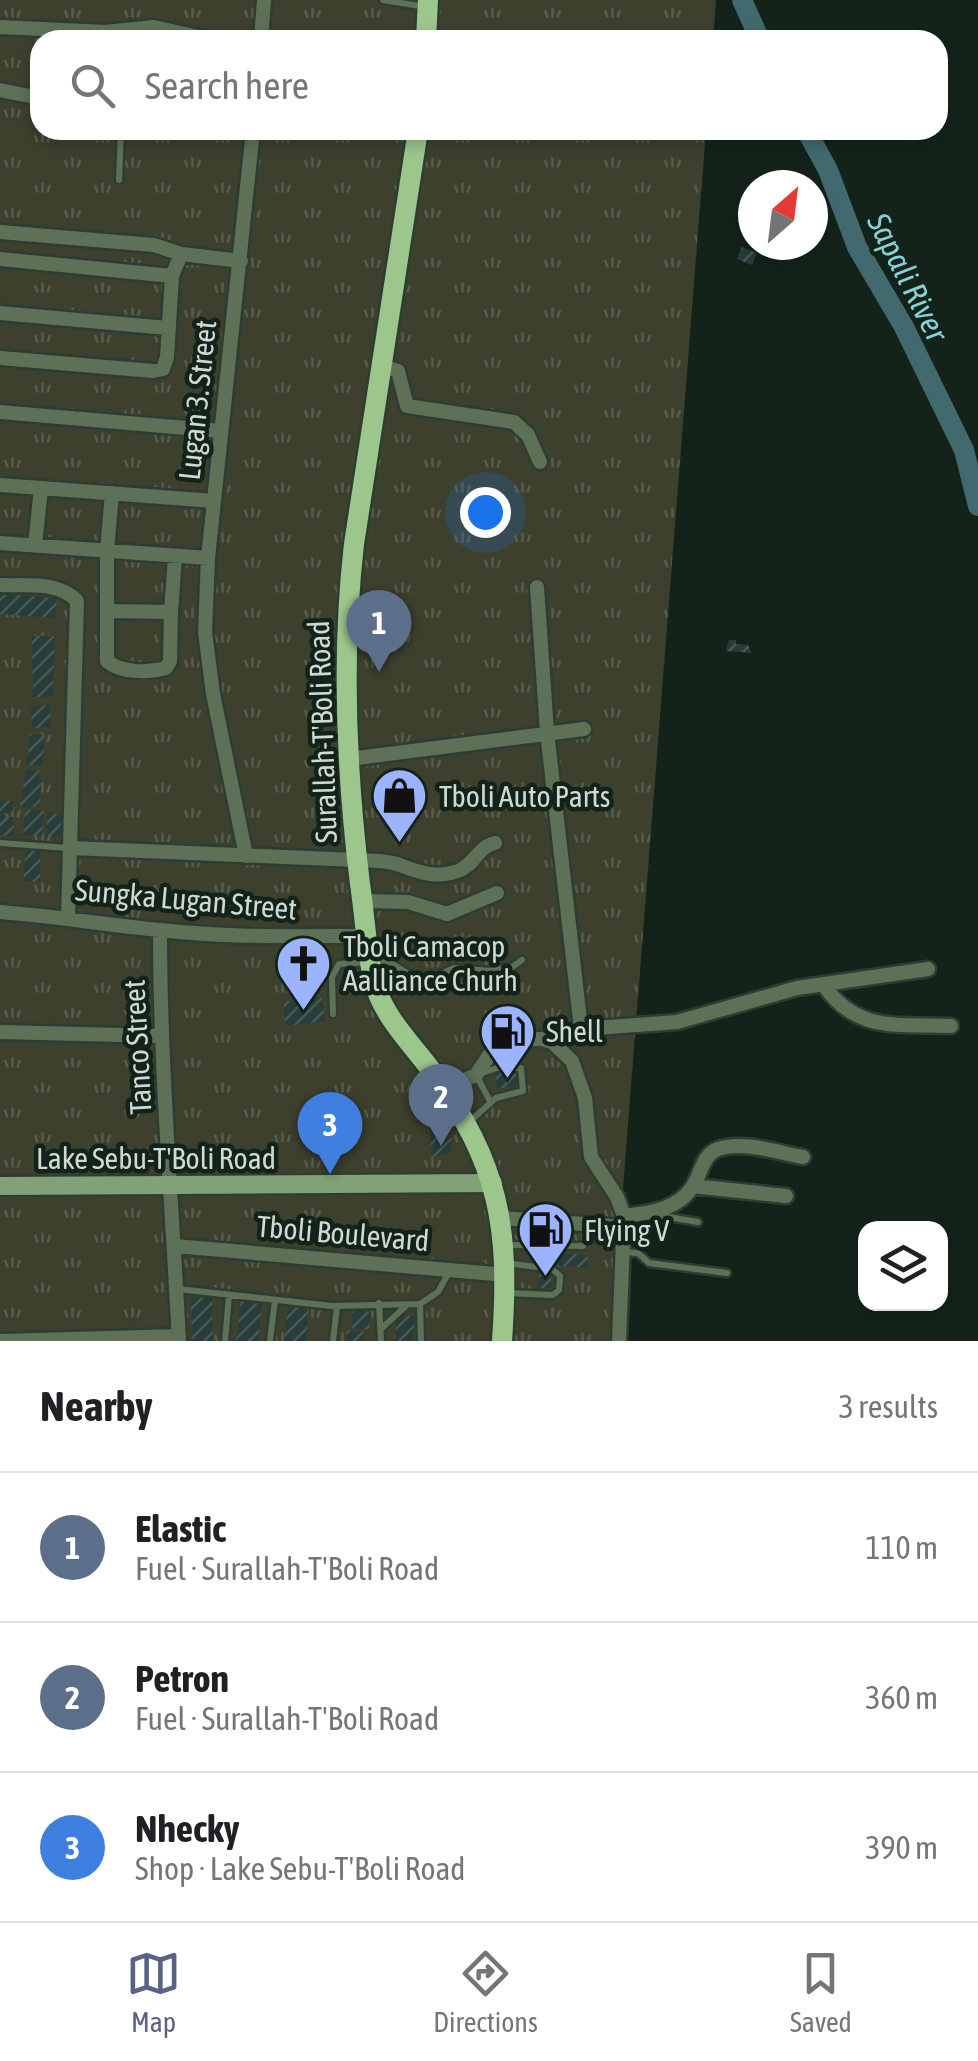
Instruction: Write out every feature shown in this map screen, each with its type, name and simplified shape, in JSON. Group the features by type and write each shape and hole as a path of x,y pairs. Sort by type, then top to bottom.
{"main road":[{"path":"427,30 428,3"},
{"name":"Surallah-T'Boli Road","path":"416,140 347,604 349,759 367,936 383,1005 466,1125 493,1183 505,1269 502,1341"},
{"name":"Lake Sebu-T'Boli Road","path":"0,1186 493,1183"}],"street":[{"path":"262,30 264,0"},
{"path":"121,30 154,26 171,30"},
{"path":"0,27 63,30"},
{"path":"0,90 30,96"},
{"name":"Lugan 3. Street","path":"246,856 210,676 205,632 208,558 252,140"},
{"path":"0,232 154,245 181,254 242,261"},
{"path":"0,358 159,370 167,362 172,276 181,254"},
{"path":"0,260 172,276"},
{"path":"0,313 167,328"},
{"path":"381,365 398,371 407,406 514,422 528,434 540,462"},
{"path":"0,412 221,431"},
{"path":"0,485 214,501"},
{"path":"35,546 41,488"},
{"path":"112,493 107,551 107,661 119,669 157,671 166,668 170,661 175,556"},
{"path":"0,544 208,558"},
{"path":"0,585 52,587 77,600 68,917"},
{"path":"536,587 547,732 581,1029"},
{"path":"107,611 171,612"},
{"path":"349,759 584,728"},
{"path":"72,848 358,860 392,863 413,872 436,875 467,867 480,849 494,842"},
{"path":"363,902 408,902 448,914 498,893"},
{"name":"Sungka Lugan Street","path":"0,912 243,936 367,936"},
{"name":"Tanco Street","path":"160,930 160,1036 179,1339"},
{"path":"552,1042 581,1029 677,1022 766,995 928,970"},
{"path":"823,984 834,1001 860,1019 952,1026"},
{"path":"0,1032 160,1036"},
{"path":"444,1090 476,1075 490,1054 508,1042 531,1038 552,1042 572,1060 588,1112 591,1157 617,1197 624,1222 619,1341"},
{"path":"500,1218 624,1222 678,1202 693,1186 707,1156 714,1150 751,1148 803,1157"},
{"path":"693,1186 786,1196"},
{"name":"Tboli Boulevard","path":"175,1246 450,1270 505,1269"},
{"path":"0,1340 179,1339"}],"lane":[{"path":"382,0 428,3"},
{"path":"119,180 121,140"},
{"path":"0,843 72,848"},
{"path":"333,1014 332,971 339,964 394,962 410,974 431,978 454,968 491,971 512,967 522,960"},
{"path":"466,1125 490,1101 523,1091 524,1072 519,1067 497,1068 476,1075 490,1101"},
{"path":"650,1213 698,1222"},
{"path":"505,1269 583,1246"},
{"path":"623,1252 638,1253 649,1264 727,1273"},
{"path":"505,1269 556,1270 560,1286 553,1296 505,1269"},
{"path":"177,1289 336,1306 420,1304 438,1292 450,1270"},
{"path":"225,1341 229,1295"},
{"path":"270,1341 275,1300"},
{"path":"379,1303 381,1341"},
{"path":"382,1328 408,1304"},
{"path":"420,1304 420,1341"},
{"path":"333,1341 336,1306"}],"green space":[{"path":"0,0 716,0 714,30 30,30 30,140 705,140 611,1341 0,1341"}],"building":[{"path":"0,594 57,598 55,618 0,614"},
{"path":"32,636 54,636 53,697 33,697"},
{"path":"729,640 748,645 752,653 726,651"},
{"path":"50,705 51,727 32,728 31,706"},
{"path":"30,734 45,735 42,766 27,765"},
{"path":"26,770 41,771 40,807 20,807"},
{"path":"0,801 13,801 13,814 0,813"},
{"path":"25,810 44,811 42,836 23,835"},
{"path":"48,813 62,815 61,837 46,835"},
{"path":"0,816 14,817 13,836 0,835"},
{"path":"25,851 40,851 40,882 24,881"},
{"name":"Tboli Camacop Aalliance Churh","path":"322,997 325,1021 286,1026 283,1002"},
{"name":"Shell","path":"518,1071 519,1087 497,1088 495,1073"},
{"path":"430,1133 452,1139 451,1152 432,1157"},
{"path":"554,1253 588,1255 587,1268 553,1265"},
{"name":"Flying V","path":"539,1270 551,1271 551,1288 538,1288"},
{"path":"212,1297 213,1341 192,1341 191,1298"},
{"path":"241,1300 262,1302 258,1341 236,1341"},
{"path":"288,1303 309,1306 306,1341 284,1341"},
{"path":"354,1309 371,1312 369,1330 351,1328"},
{"path":"397,1315 415,1316 413,1341 395,1341"},
{"path":"347,1330 365,1332 364,1341 346,1341"}],"waterway":[{"name":"Sapali River","path":"742,0 756,30"},
{"name":"Sapali River","path":"812,140 828,170 857,247 904,327 964,450 978,506"}],"place":[{"name":"Elastic","path":"379,672"},
{"name":"Tboli Auto Parts","path":"400,845"},
{"name":"Tboli Camacop Aalliance Churh","path":"304,1012"},
{"name":"Shell","path":"507,1080"},
{"name":"Petron","path":"441,1146"},
{"name":"Nhecky","path":"330,1174"},
{"name":"Flying V","path":"545,1279"}]}
